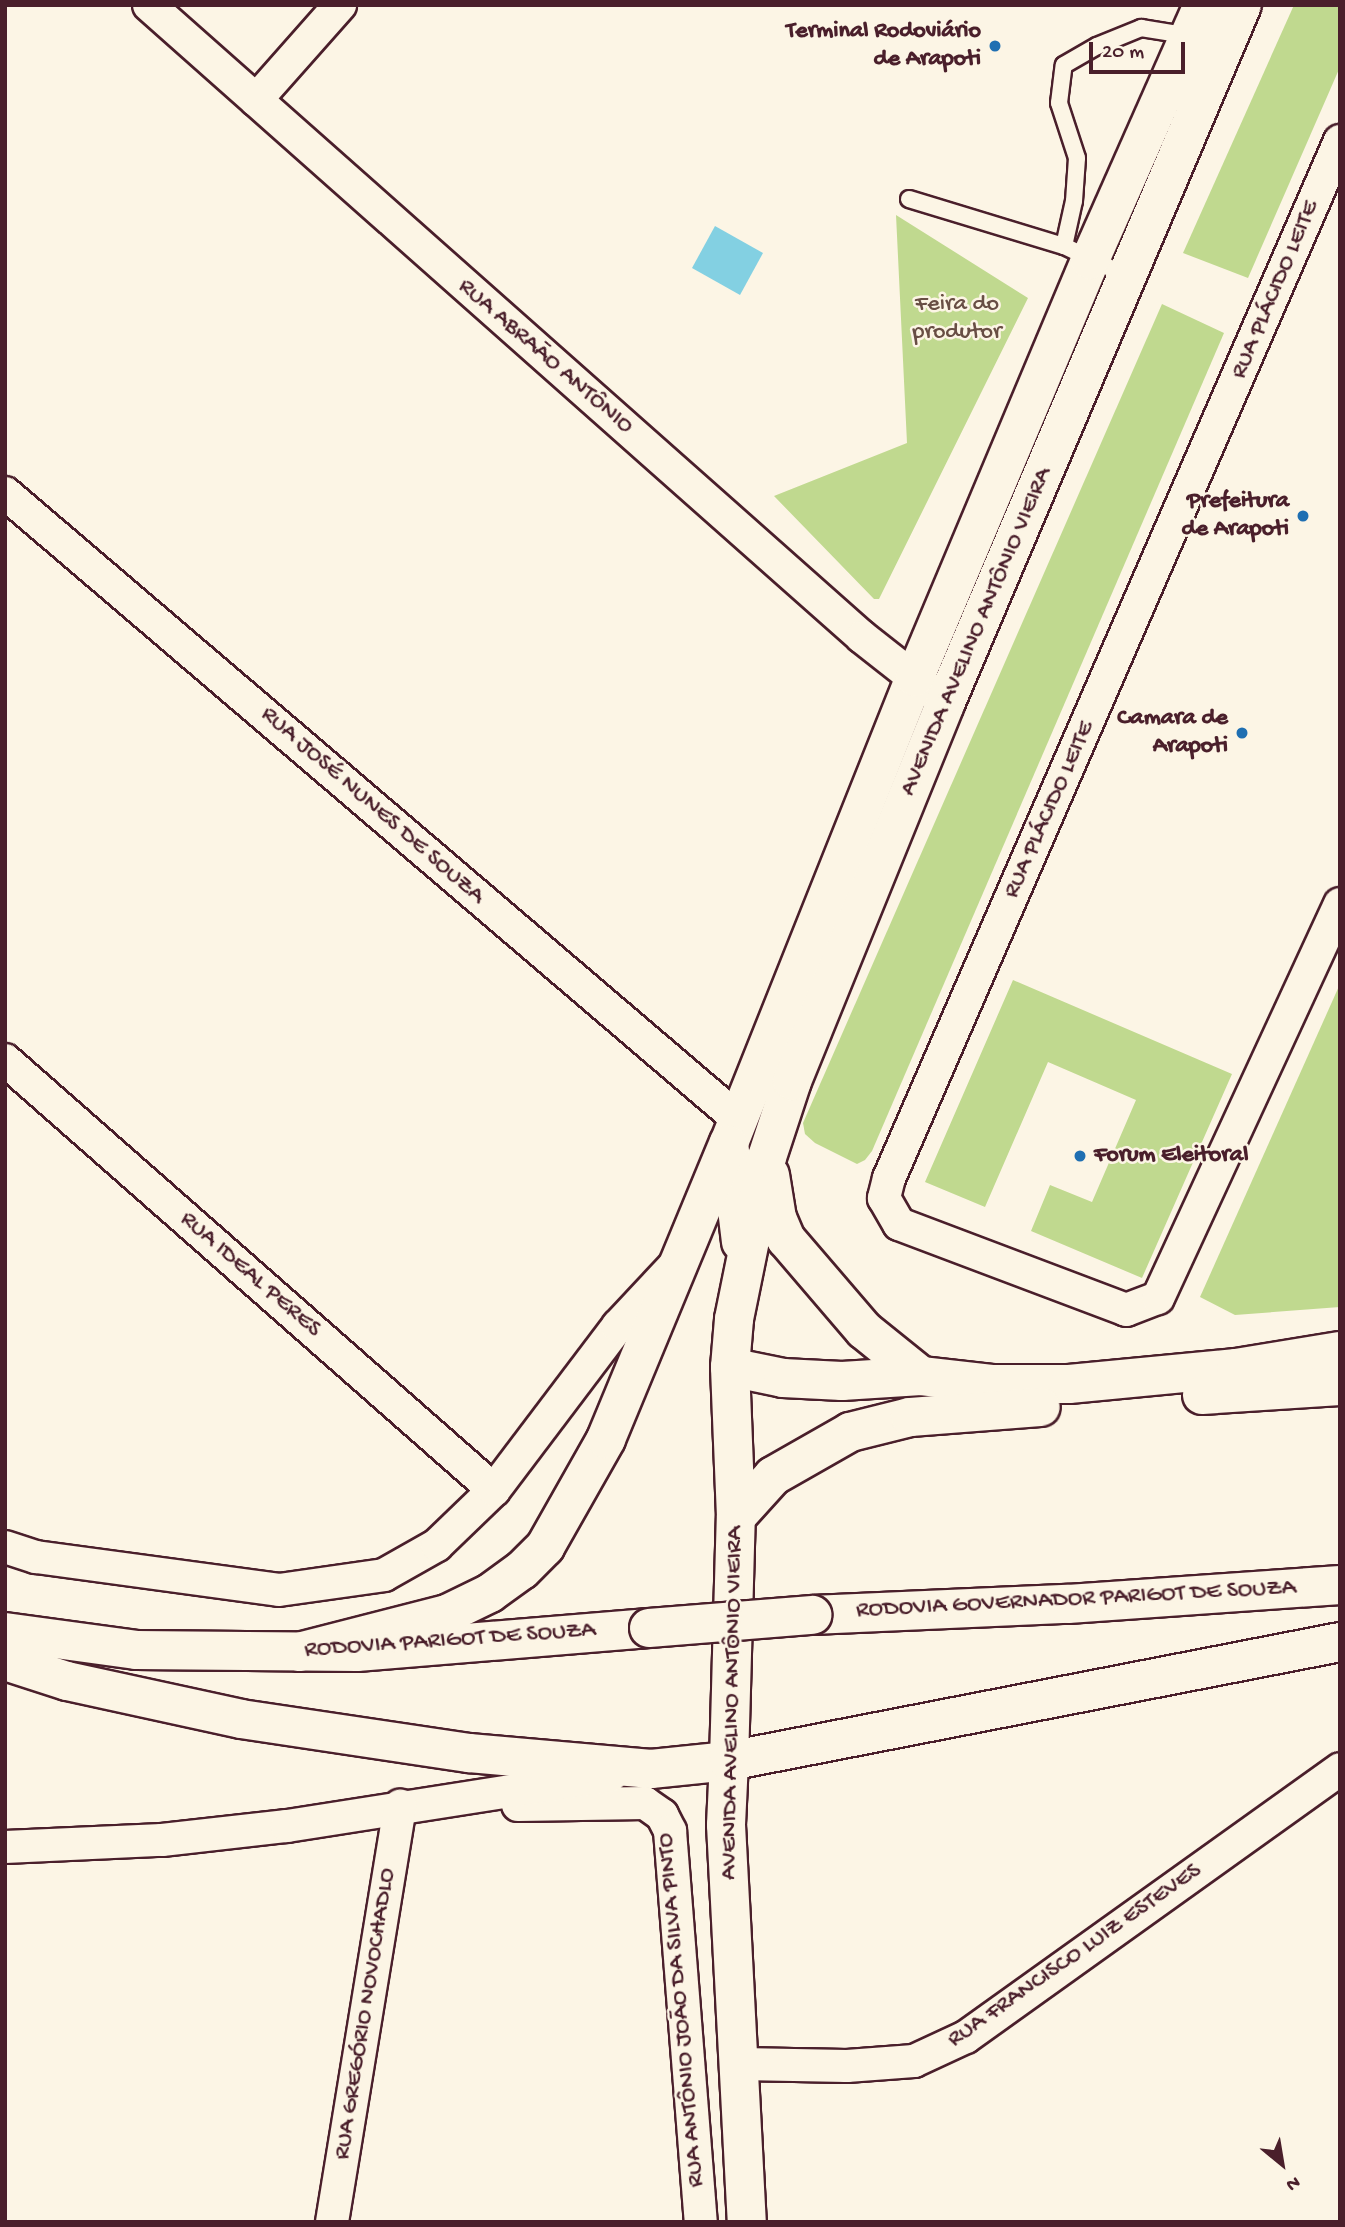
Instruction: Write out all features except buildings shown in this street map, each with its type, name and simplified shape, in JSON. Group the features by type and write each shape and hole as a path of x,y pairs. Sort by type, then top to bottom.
{"main road":[{"name":"AVENIDA AVELINO ANTÔNIO VIEIRA","path":"744,1269 733,1131 915,677 1077,253 1206,35 1242,5"},
{"name":"AVENIDA AVELINO ANTÔNIO VIEIRA","path":"747,2222 741,2064 726,1825 736,1517 730,1367 734,1319 767,1157 792,1081 945,704 1127,276 1206,35"},
{"path":"299,1652 447,1614 490,1593 522,1570 545,1548 606,1439 733,1131"},
{"path":"767,1157 777,1218 786,1239 864,1329 921,1376"},
{"path":"730,1367 783,1378 842,1381 921,1376 992,1384 1069,1384 1236,1368 1340,1351"},
{"path":"736,1517 773,1476 811,1452 850,1432 910,1417 1340,1386"},
{"path":"1068,1604 1162,1583 1340,1566"},
{"name":"RODOVIA GOVERNADOR PARIGOT DE SOUZA","path":"812,1615 1068,1604 1340,1585"},
{"name":"RODOVIA PARIGOT DE SOUZA","path":"5,1632 136,1650 357,1652 812,1615"},
{"path":"5,1661 67,1681 241,1719 469,1753 651,1769 729,1760 1340,1642"}],"street":[{"name":"RUA ABRAÃO ANTÔNIO","path":"149,5 862,637 915,677 945,704"},
{"path":"256,100 340,5"},
{"name":"RUA PLÁCIDO LEITE","path":"1340,141 889,1178 884,1199 899,1224 1126,1310 1158,1298 1340,904"},
{"name":"RUA JOSÉ NUNES DE SOUZA","path":"5,494 733,1131"},
{"name":"RUA IDEAL PERES","path":"5,1060 494,1490"},
{"path":"5,1547 36,1557 279,1590 384,1575 437,1545 494,1490 618,1326 681,1258"},
{"name":"RUA ANTÔNIO JOÃO DA SILVA PINTO","path":"5,1847 162,1840 287,1826 400,1806 651,1769"},
{"name":"RUA FRANCISCO LUIZ ESTEVES","path":"741,2064 847,2066 914,2061 966,2037 1340,1769"},
{"name":"RUA ANTÔNIO JOÃO DA SILVA PINTO","path":"440,1800 518,1805 645,1803 662,1815 670,1831 701,2222"},
{"name":"RUA GREGÓRIO NOVOCHADLO","path":"332,2222 400,1806"}],"lane":[{"path":"1077,253 1074,201 1077,158 1059,103 1064,65 1097,46 1141,28 1206,35"},
{"path":"909,199 1077,253 1127,276"}],"green space":[{"path":"1294,5 1340,5 1340,67 1248,278 1183,253"},
{"name":"Feira do produtor","path":"896,215 1028,298 879,599 874,599 774,496 907,443"},
{"path":"1162,304 1224,333 872,1151 865,1160 857,1164 815,1143 805,1134 803,1123"},
{"path":"1013,980 1232,1074 1142,1278 1031,1231 1050,1185 1092,1202 1136,1100 1048,1062 985,1207 925,1182"},
{"path":"1340,984 1340,1307 1235,1315 1200,1297"}],"water":[{"path":"715,226 763,253 740,295 692,268"}],"place":[{"name":"Terminal Rodoviário de Arapoti","path":"995,46"},
{"name":"Prefeitura de Arapoti","path":"1303,516"},
{"name":"Camara de Arapoti","path":"1242,733"},
{"name":"Forum Eleitoral","path":"1080,1156"}]}
